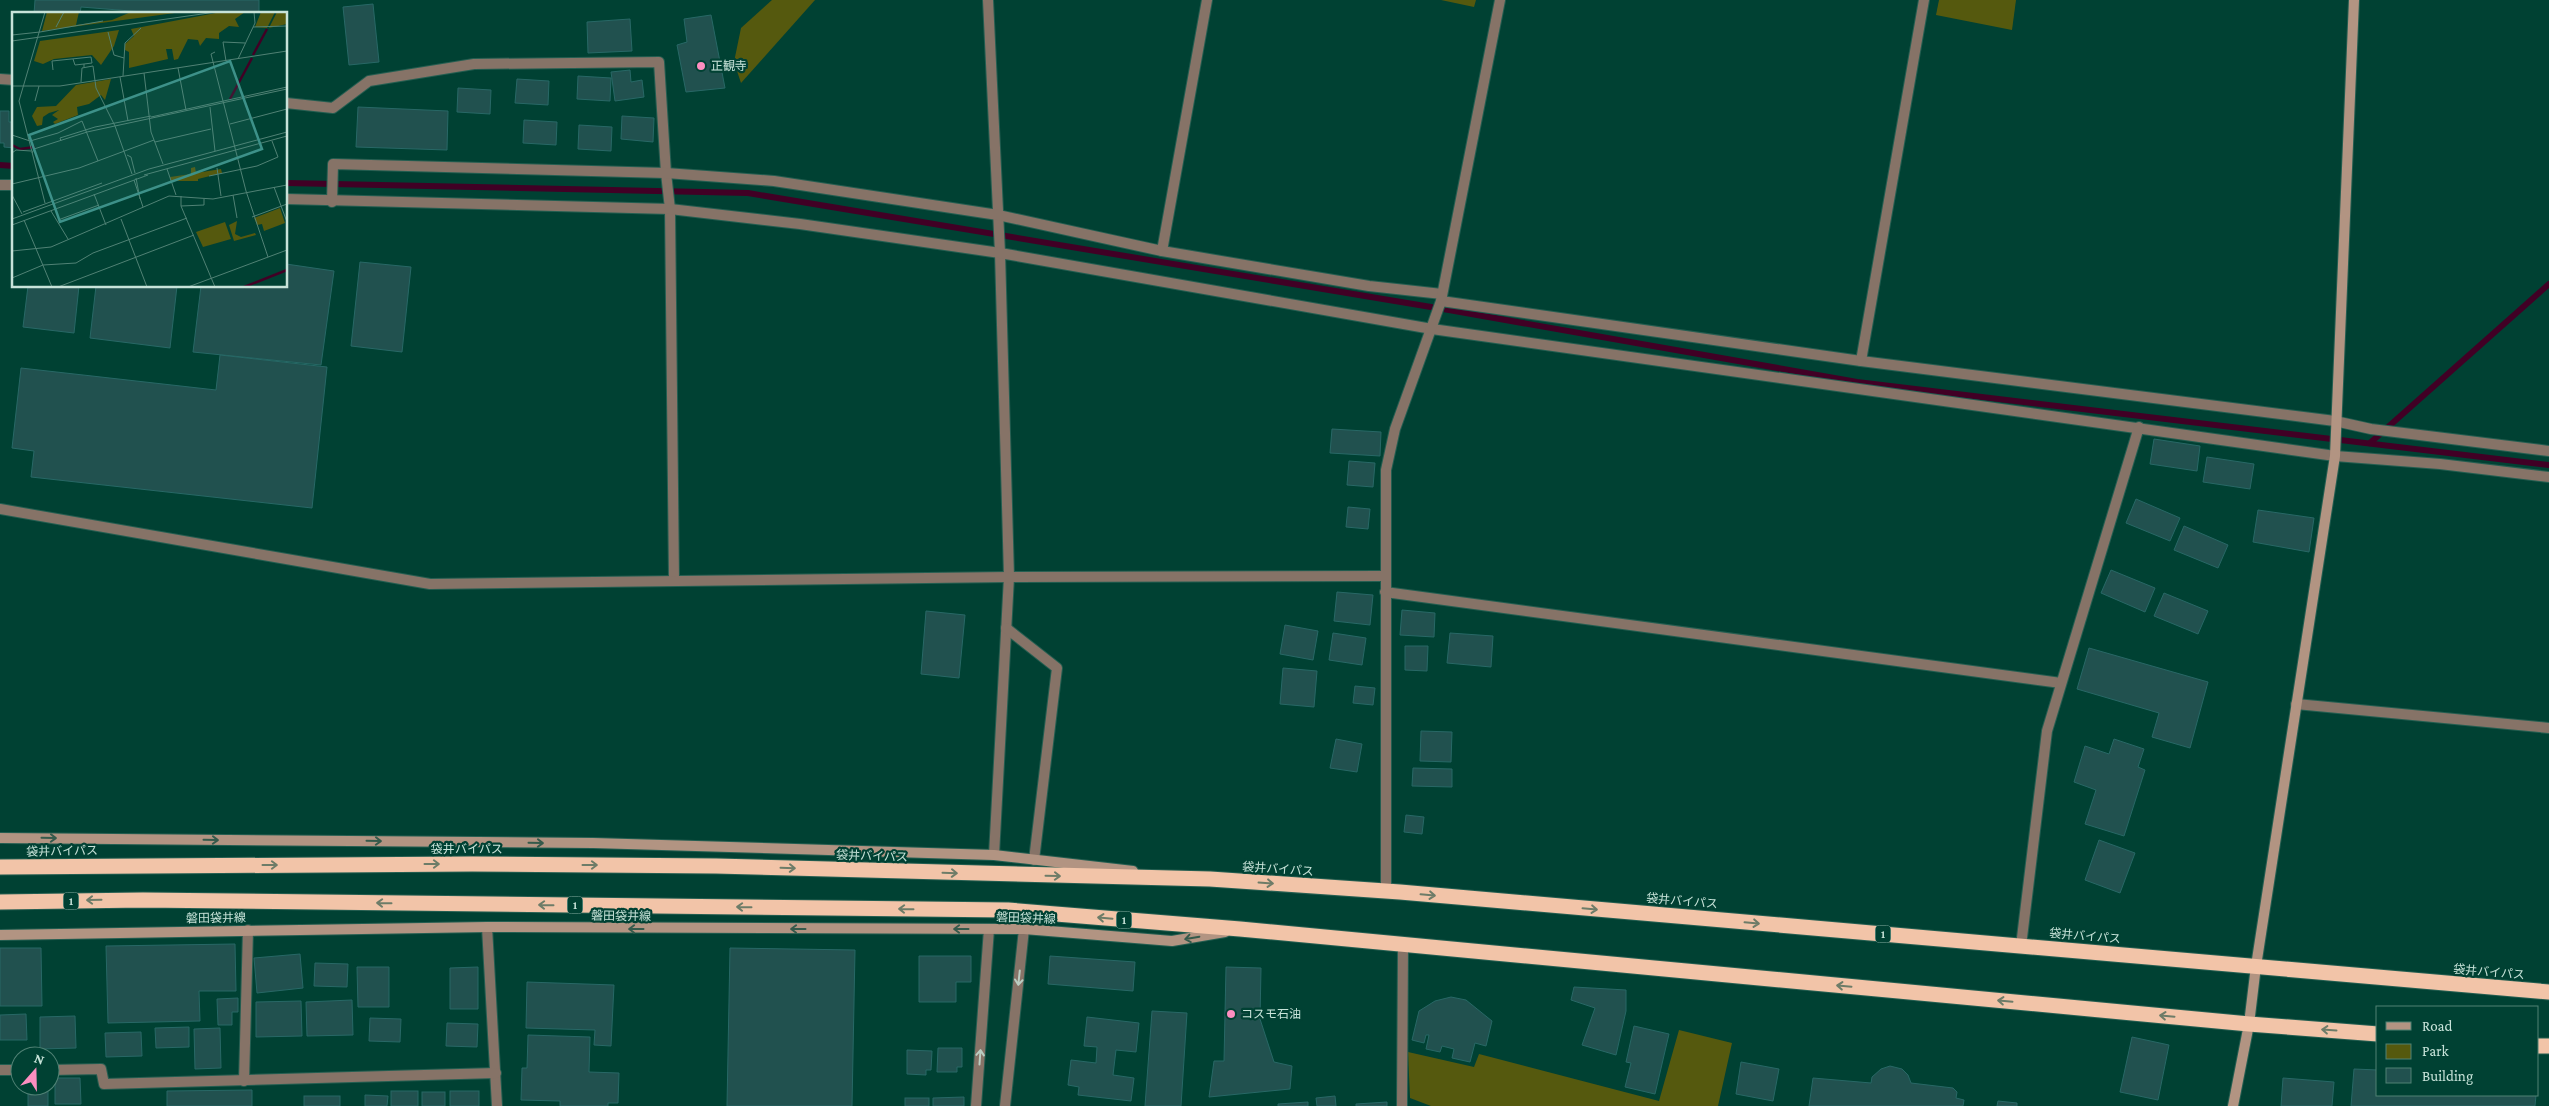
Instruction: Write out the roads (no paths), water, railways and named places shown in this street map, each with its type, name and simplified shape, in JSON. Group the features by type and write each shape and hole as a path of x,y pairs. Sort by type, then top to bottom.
{"highway":[{"name":"袋井バイパス","path":"0,867 134,865 716,866 1217,880 1386,891 2549,992"},
{"name":"1","path":"0,902 143,900 1008,910 1240,929 2249,1024 2376,1034"}],"main road":[{"path":"2234,1106 2249,1024 2256,966 2335,451 2354,0"},
{"path":"0,838 593,843 994,856 1217,880"},
{"name":"磐田袋井線","path":"0,935 487,927 1024,929 1172,941 1240,929"}],"street":[{"path":"988,0 1000,253 1009,577 994,856"},
{"path":"1162,251 1207,0"},
{"path":"1386,891 1384,576 1386,470 1395,429 1442,297 1500,0"},
{"path":"1862,361 1924,0"},
{"path":"288,104 333,108 369,82 474,64 659,62 666,176 670,206 674,581"},
{"path":"332,197 333,164 774,181 998,218 1162,251 1369,286 1862,361 2371,429 2549,450"},
{"path":"288,199 332,197 670,206 1000,253 1432,329 2139,427 2549,477"},
{"path":"2021,946 2047,731 2139,427"},
{"path":"0,509 430,584 1009,577 1384,576"},
{"path":"1385,592 2061,683"},
{"path":"1006,628 1057,668 1034,860"},
{"path":"2296,704 2549,728"},
{"path":"487,927 497,1106"},
{"path":"976,1106 989,929"},
{"path":"1005,1106 1024,929"},
{"path":"244,1081 248,930"},
{"path":"1402,944 1402,1106"},
{"path":"60,1070 101,1069 104,1084 496,1073"}],"waterway":[{"path":"0,165 12,166"},
{"path":"288,183 748,193 1449,310 1857,382 2549,465"},
{"path":"2370,443 2549,284"}],"place":[{"name":"正観寺","path":"701,66"},
{"name":"コスモ石油","path":"1231,1014"}]}
